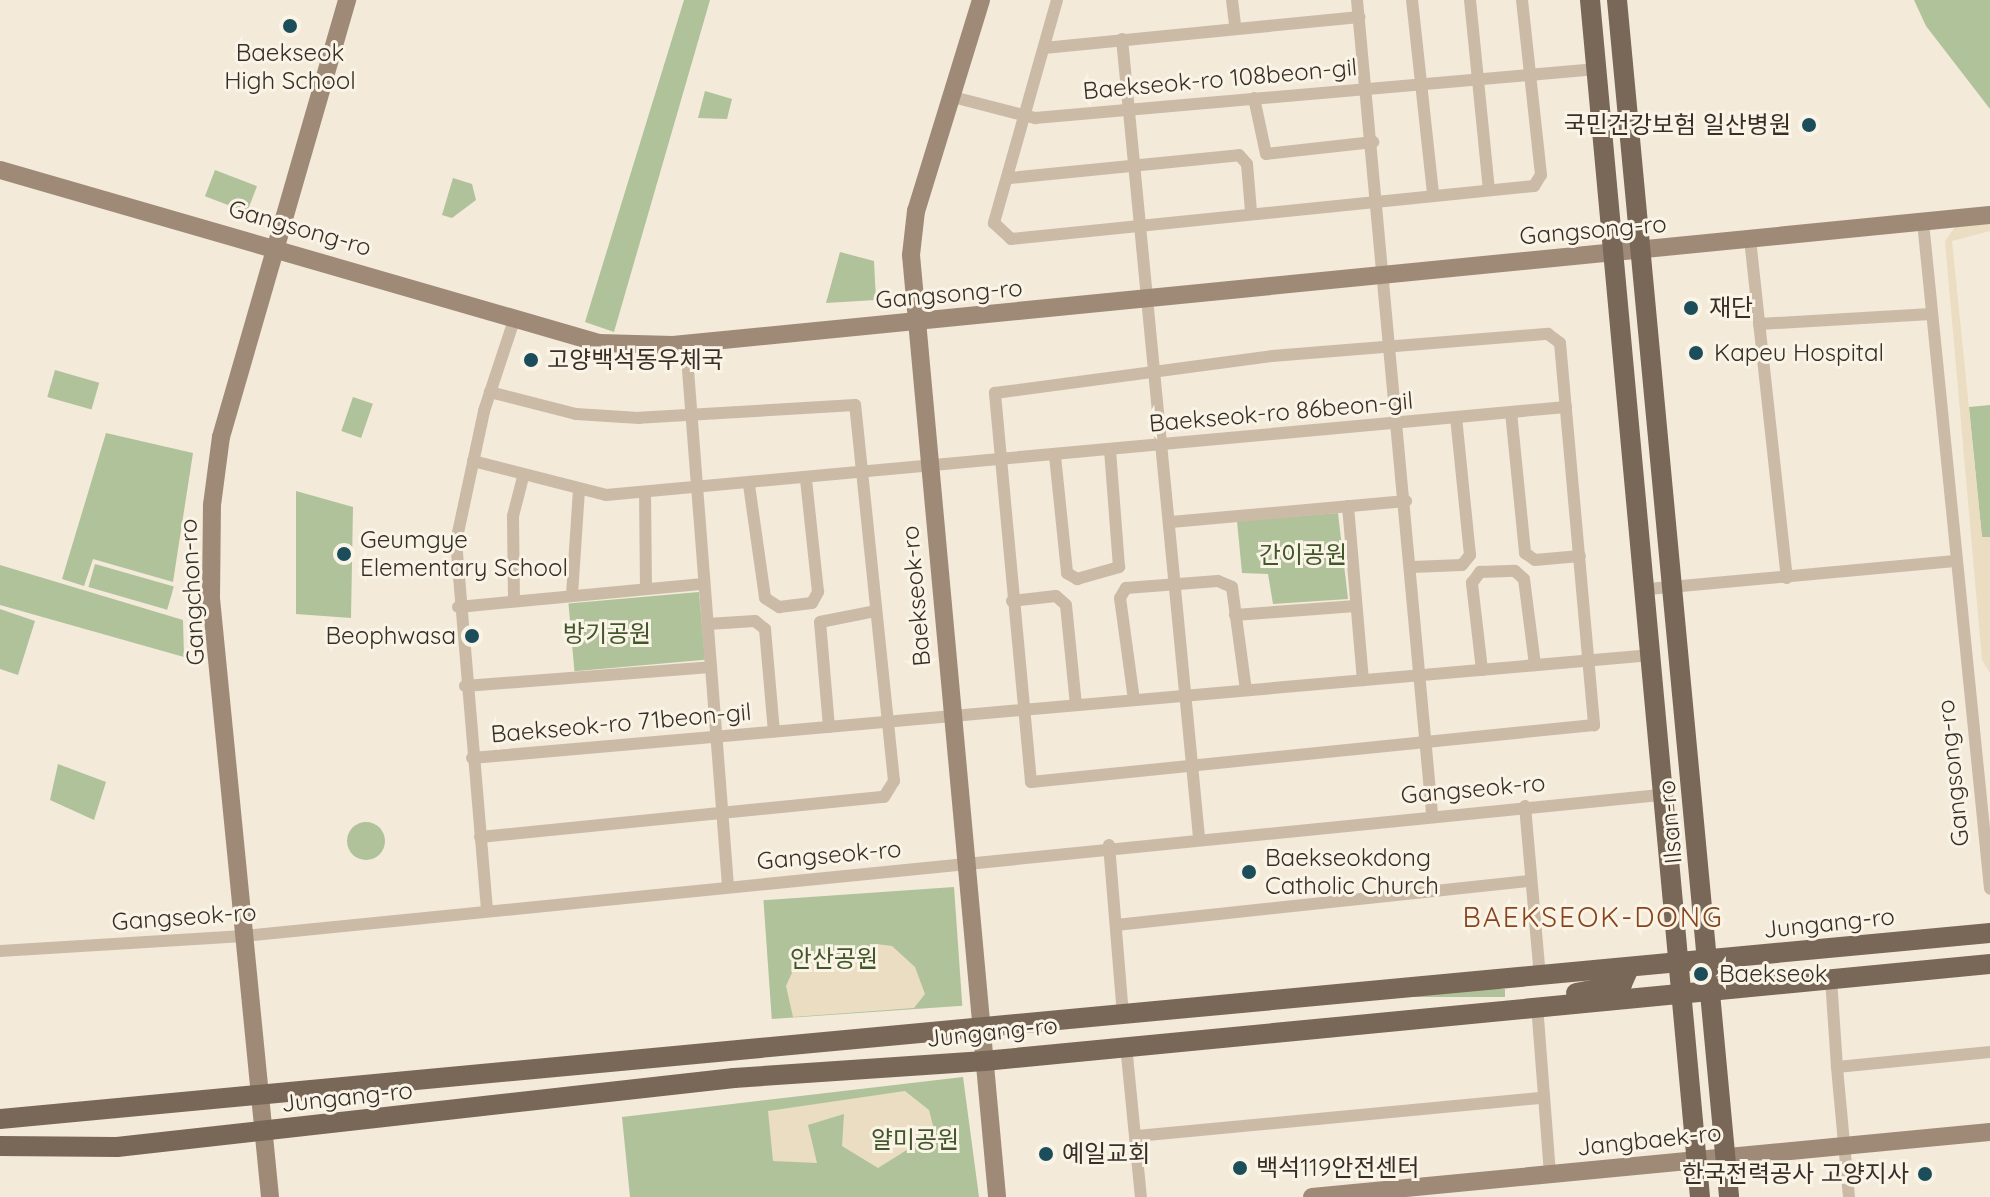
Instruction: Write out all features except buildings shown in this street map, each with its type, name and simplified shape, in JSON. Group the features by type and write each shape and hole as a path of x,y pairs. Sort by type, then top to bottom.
{"main road":[{"name":"Gangchon-ro","path":"270,1197 211,598 212,505 221,437 279,247 347,0"},
{"name":"Baekseok-ro","path":"981,0 916,211 914,322 952,715 971,864 981,1027 997,1197"},
{"name":"Ilsan-ro","path":"1590,0 1648,589 1660,795 1700,1197"},
{"name":"Ilsan-ro","path":"1617,0 1710,961 1729,1197"},
{"name":"Gangsong-ro","path":"0,170 279,247 599,343 686,344 1990,215"},
{"name":"Jungang-ro","path":"0,1119 259,1091 1540,977 1990,933"},
{"name":"Jungang-ro","path":"0,1146 117,1147 734,1078 984,1061 1537,1005 1680,995 1990,964"},
{"path":"1569,1003 1579,989 1628,981 1629,968"},
{"name":"Jangbaek-ro","path":"1312,1197 1845,1143 1990,1132"}],"street":[{"path":"1057,0 1024,114 996,230 1011,239 1139,223 1489,190 1539,181 1522,0"},
{"path":"1232,0 1238,26"},
{"path":"1357,0 1395,348 1432,813"},
{"path":"1412,0 1433,194"},
{"path":"1470,0 1489,190"},
{"path":"1044,48 1238,26 1359,17"},
{"path":"1122,39 1133,108 1139,223 1151,297 1199,837"},
{"name":"Baekseok-ro 108beon-gil","path":"953,97 1024,114 1133,108 1597,69"},
{"path":"1254,98 1266,154 1373,142"},
{"path":"1010,178 1239,155 1247,164 1255,212"},
{"name":"Gangsong-ro","path":"1923,222 1990,889"},
{"path":"1750,239 1787,578"},
{"path":"1759,324 1931,314"},
{"path":"487,910 458,607 456,542 490,392 515,317"},
{"path":"1548,334 1560,343 1598,718 1586,729 1031,782 991,399 1000,389 1272,356 1395,348 1548,334"},
{"path":"686,344 728,886"},
{"path":"480,837 884,797 894,781 874,608 858,411 848,402 613,417 490,392"},
{"name":"Baekseok-ro 86beon-gil","path":"473,461 579,490 696,490 1566,407"},
{"path":"1511,412 1525,553 1535,560 1581,560"},
{"path":"1412,567 1462,565 1470,555 1456,418"},
{"path":"1055,456 1067,573 1077,579 1119,567 1110,450"},
{"path":"514,601 513,516 523,477"},
{"path":"749,485 765,598 779,607 812,603 818,592 806,479"},
{"path":"572,595 579,490"},
{"path":"645,492 646,589"},
{"path":"1171,522 1406,501"},
{"path":"1348,506 1363,680"},
{"path":"1648,589 1955,561"},
{"path":"1482,670 1472,583 1480,572 1515,571 1524,579 1535,665"},
{"path":"1134,700 1120,598 1126,588 1218,581 1232,587 1246,690"},
{"path":"458,607 703,584"},
{"path":"1012,600 1056,596 1066,605 1076,705"},
{"path":"1235,615 1356,606"},
{"path":"829,727 820,622 874,608"},
{"name":"Baekseok-ro 71beon-gil","path":"707,624 755,621 765,629 774,732"},
{"name":"Baekseok-ro 71beon-gil","path":"472,758 1652,655"},
{"path":"465,686 710,667"},
{"name":"Gangseok-ro","path":"0,951 244,936 971,864 1109,845 1432,813 1660,795"},
{"path":"1525,806 1540,977"},
{"path":"1109,845 1123,1014"},
{"path":"1116,925 1531,881"},
{"path":"1831,979 1849,1197"},
{"path":"1537,1005 1550,1174"},
{"path":"1126,1045 1141,1197"},
{"path":"1837,1067 1990,1052"},
{"path":"1137,1136 1542,1098"}],"green space":[{"path":"684,0 710,0 614,332 585,322"},
{"path":"1914,0 1990,0 1990,109 1926,26"},
{"path":"705,91 732,99 727,119 698,118"},
{"path":"215,170 257,186 247,212 205,196"},
{"path":"453,178 472,184 476,200 452,218 442,215"},
{"path":"840,252 874,261 876,300 826,303"},
{"path":"55,370 99,383 92,410 47,397"},
{"path":"353,397 373,404 361,438 341,431"},
{"path":"1990,405 1990,537 1982,538 1969,407"},
{"path":"106,433 193,453 173,582 93,559 84,586 62,579"},
{"path":"296,491 353,507 351,618 296,614"},
{"name":"간이공원","path":"1338,513 1348,599 1273,604 1268,574 1242,573 1237,521"},
{"path":"95,564 174,587 167,610 88,587"},
{"path":"0,565 183,620 184,657 0,605"},
{"name":"방기공원","path":"699,592 705,660 574,671 568,603"},
{"path":"0,609 35,621 18,675 0,669"},
{"path":"58,764 106,782 94,820 50,800"},
{"path":"366,822 379,828 385,841 379,854 366,860 353,854 347,841 353,828"},
{"name":"안산공원","path":"954,887 962,1006 772,1019 763,900"},
{"path":"1363,989 1505,989 1505,997 1363,997"},
{"name":"얄미공원","path":"963,1077 979,1197 630,1197 622,1117"}],"shaded area":[{"path":"1990,223 1990,231 1952,241 1982,537 1990,537 1990,673 1982,660 1945,241 1955,227"},
{"path":"876,944 892,946 915,967 925,994 914,1008 793,1017 786,986 795,966 814,956 850,960"},
{"path":"905,1091 929,1110 935,1133 914,1136 910,1148 878,1168 842,1146 844,1114 808,1125 817,1163 773,1161 768,1111"}],"place":[{"name":"Baekseok High School","path":"290,26"},
{"name":"국민건강보험 일산병원","path":"1809,125"},
{"name":"재단","path":"1691,308"},
{"name":"Kapeu Hospital","path":"1696,353"},
{"name":"고양백석동우체국","path":"531,360"},
{"name":"Geumgye Elementary School","path":"344,554"},
{"name":"Beophwasa","path":"472,636"},
{"name":"Baekseokdong Catholic Church","path":"1249,872"},
{"name":"Baekseok","path":"1701,974"},
{"name":"예일교회","path":"1046,1154"},
{"name":"백석119안전센터","path":"1240,1168"},
{"name":"한국전력공사 고양지사","path":"1925,1174"}],"district":[{"name":"BAEKSEOK-DONG","path":"1593,917"}]}
